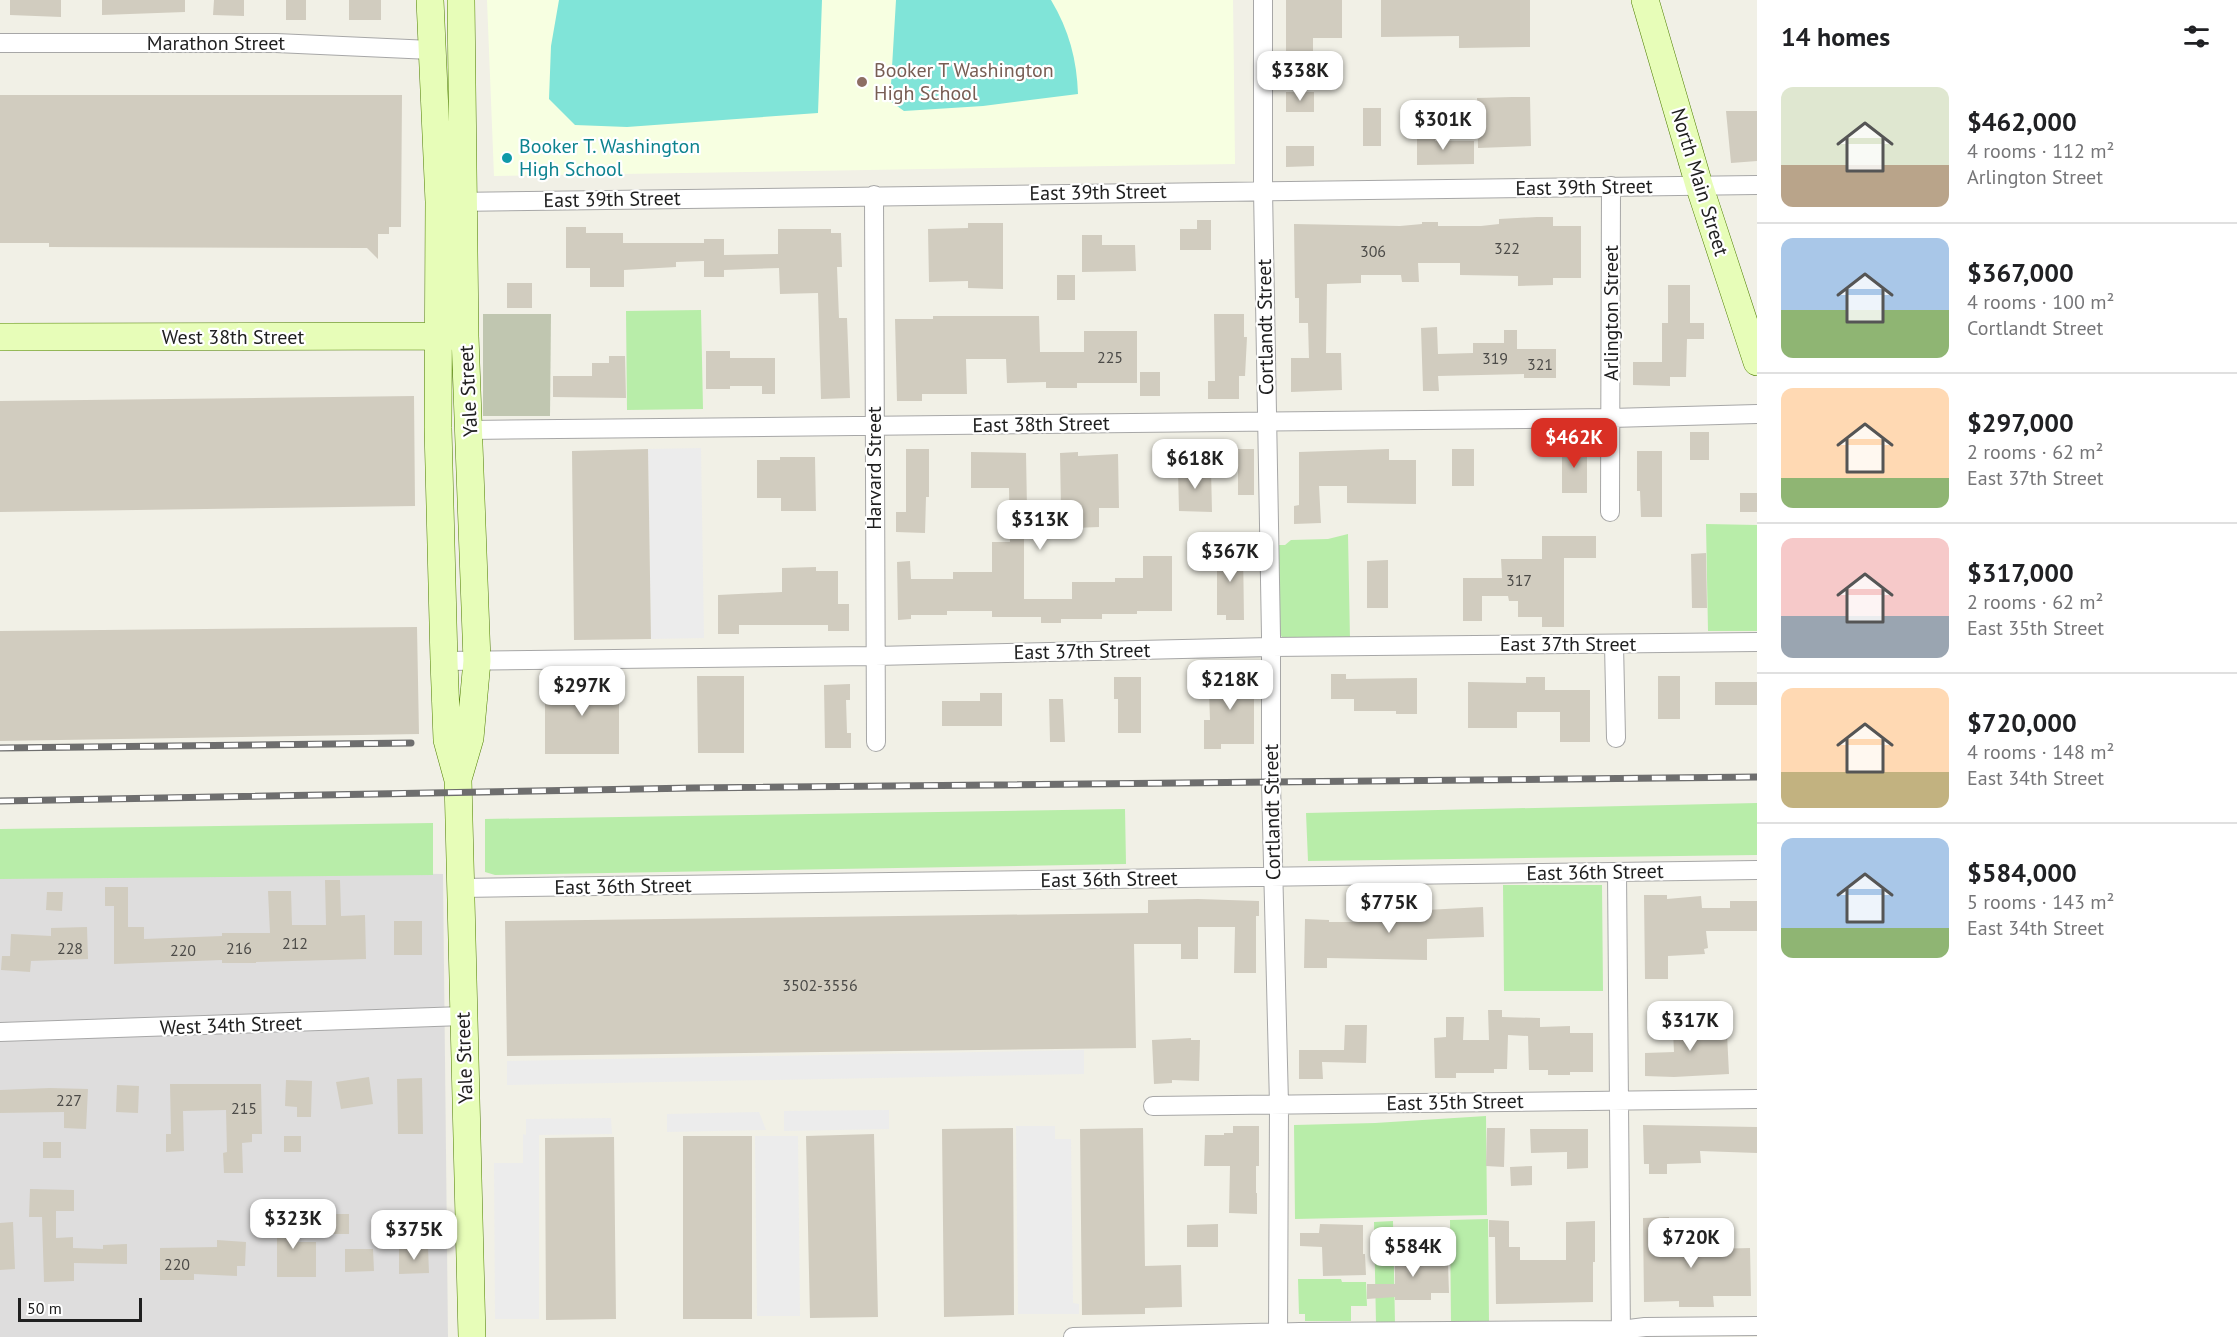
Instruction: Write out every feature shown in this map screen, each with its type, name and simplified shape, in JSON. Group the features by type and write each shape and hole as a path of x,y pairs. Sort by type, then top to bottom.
{"main road":[{"name":"Yale Street","path":"430,0 431,50 451,202 465,336 470,430 477,661 470,738 458,780"},
{"name":"Yale Street","path":"461,0 451,202 438,336 440,566 447,740 458,780 472,1337"},
{"name":"North Main Street","path":"1646,0 1699,185 1757,362"},
{"name":"West 38th Street","path":"0,337 465,336"},
{"path":"440,566 474,567"}],"street":[{"name":"Cortlandt Street","path":"1263,0 1263,190 1271,646 1271,783 1279,1104 1278,1335"},
{"name":"Marathon Street","path":"0,43 276,43 431,50"},
{"name":"East 39th Street","path":"451,202 1757,185"},
{"name":"Arlington Street","path":"1610,512 1611,186"},
{"name":"Harvard Street","path":"874,195 876,742"},
{"name":"East 38th Street","path":"470,430 1611,418 1757,414"},
{"name":"East 37th Street","path":"444,661 875,656 1271,646 1757,642"},
{"path":"1614,644 1616,738"},
{"name":"East 36th Street","path":"461,888 1757,870"},
{"path":"1617,872 1621,1333"},
{"name":"West 34th Street","path":"0,1032 463,1016"},
{"name":"East 35th Street","path":"1153,1106 1757,1099"},
{"path":"1073,1337 1621,1333 1645,1327 1757,1326"}],"shaded area":[{"name":"Booker T Washington High School","path":"487,0 1233,0 1235,164 494,176"},
{"path":"559,0 822,0 818,113 627,127 575,125 549,99 551,46"},
{"path":"896,0 1051,0 1063,23 1071,46 1078,94 983,106 904,111 890,101"},
{"path":"483,314 551,314 550,416 483,416"},
{"path":"701,448 704,638 651,639 648,449"},
{"path":"0,866 443,874 448,1337 0,1337"},
{"path":"1084,1050 1084,1074 507,1085 507,1061"},
{"path":"889,1110 889,1129 784,1131 784,1111"},
{"path":"759,1112 766,1130 667,1132 667,1114"},
{"path":"611,1118 612,1134 539,1135 539,1319 495,1319 494,1163 523,1163 523,1134 526,1135 526,1119"},
{"path":"1016,1126 1055,1126 1055,1139 1071,1139 1073,1303 1079,1304 1079,1314 1018,1314"},
{"path":"755,1136 798,1136 800,1316 757,1316"}],"green space":[{"path":"701,310 703,409 627,410 626,311"},
{"path":"1706,524 1757,525 1757,631 1708,631"},
{"path":"1348,534 1350,640 1284,640 1280,634 1277,545 1285,545 1291,540 1328,539"},
{"path":"1757,803 1757,855 1308,861 1306,813"},
{"path":"1125,809 1126,864 495,875 485,872 485,819"},
{"path":"433,823 433,875 0,879 0,829"},
{"path":"1503,885 1602,885 1603,991 1504,991"},
{"path":"1486,1116 1487,1215 1295,1219 1294,1125"},
{"path":"1488,1219 1489,1322 1451,1322 1450,1220"},
{"path":"1393,1221 1395,1324 1376,1324 1374,1222"},
{"path":"1298,1279 1341,1279 1342,1282 1366,1282 1367,1306 1351,1306 1351,1321 1305,1321 1305,1314 1299,1314"}],"building":[{"path":"10,0 61,0 61,17 10,15"},
{"path":"102,0 185,0 185,12 102,15"},
{"path":"214,0 244,0 244,16 213,15"},
{"path":"286,0 306,0 306,20 286,20"},
{"path":"349,0 381,0 381,20 349,20"},
{"path":"1286,0 1342,0 1342,38 1313,38 1313,63 1286,63"},
{"path":"1381,0 1530,0 1530,47 1459,48 1459,36 1381,37"},
{"path":"1286,92 1314,92 1314,112 1286,112"},
{"path":"0,95 402,95 401,227 389,227 389,234 378,234 378,259 367,248 49,247 49,243 0,243"},
{"path":"1530,97 1531,146 1478,148 1477,98"},
{"path":"1363,108 1381,108 1381,146 1363,146"},
{"path":"1726,111 1757,111 1757,161 1731,163"},
{"path":"1417,132 1435,132 1435,141 1474,141 1474,164 1417,165"},
{"path":"1286,146 1314,146 1314,166 1286,167"},
{"path":"1553,217 1553,226 1581,226 1581,278 1553,278 1553,285 1518,286 1518,276 1460,275 1460,263 1418,263 1419,282 1402,282 1401,275 1361,275 1361,283 1327,284 1326,353 1341,353 1342,390 1291,392 1291,358 1309,358 1308,323 1299,323 1299,298 1295,298 1294,224 1400,226 1438,222 1438,226 1481,226 1499,224 1499,219"},
{"path":"1197,220 1211,220 1211,250 1180,250 1180,229 1197,229"},
{"path":"968,223 1003,223 1003,289 968,288 968,281 929,282 928,229 968,228"},
{"path":"566,227 586,227 586,233 623,233 623,243 704,243 704,239 724,239 724,255 778,254 778,229 831,229 831,233 841,233 842,267 837,267 839,318 847,318 850,398 821,399 818,293 780,294 779,268 724,270 724,277 704,277 704,261 676,262 676,267 624,270 624,287 590,287 590,268 566,268"},
{"path":"1082,235 1102,235 1102,245 1135,245 1136,271 1082,272"},
{"path":"1057,275 1075,275 1075,300 1057,300"},
{"path":"507,283 532,283 532,308 507,308"},
{"path":"1668,285 1690,285 1690,323 1704,323 1704,339 1687,339 1686,377 1670,377 1670,386 1633,385 1633,362 1662,362 1662,323 1668,323"},
{"path":"1214,314 1244,314 1244,337 1247,337 1245,376 1239,376 1239,399 1208,399 1208,381 1215,381"},
{"path":"933,316 1039,316 1040,352 1084,352 1084,331 1137,331 1137,383 1077,383 1077,388 1046,388 1046,382 1007,383 1006,359 966,359 967,394 922,394 922,401 897,401 895,319 933,319"},
{"path":"1437,327 1438,354 1473,353 1473,343 1504,343 1504,330 1517,330 1517,349 1556,349 1556,378 1524,378 1524,374 1438,376 1439,391 1423,391 1421,328"},
{"path":"706,351 730,351 730,358 775,358 775,394 762,394 762,386 706,389"},
{"path":"609,356 625,356 626,398 553,397 553,376 592,376 592,363 609,363"},
{"path":"1140,372 1160,372 1160,396 1140,396"},
{"path":"414,396 415,506 0,512 0,401"},
{"path":"1690,432 1709,432 1709,460 1690,460"},
{"path":"1562,444 1587,444 1587,493 1562,493"},
{"path":"648,449 651,639 574,640 572,451"},
{"path":"906,449 929,449 929,497 926,497 925,533 896,532 896,512 906,512"},
{"path":"1238,449 1254,449 1254,495 1238,495"},
{"path":"1389,449 1389,460 1416,460 1416,504 1347,503 1347,486 1319,486 1321,523 1294,524 1294,506 1299,505 1299,452"},
{"path":"1452,449 1474,449 1474,486 1452,486"},
{"path":"1637,451 1662,451 1662,517 1641,517 1640,491 1637,491"},
{"path":"971,452 1026,453 1027,509 1061,508 1060,453 1078,452 1078,456 1118,454 1119,508 1099,508 1099,527 1024,530 1024,599 1072,599 1072,582 1115,582 1115,578 1143,578 1143,556 1172,556 1172,611 1102,614 1102,619 1061,619 1061,623 1041,623 1041,617 992,617 992,611 947,611 947,615 911,615 911,619 898,620 897,562 910,561 911,579 953,579 953,572 992,572 992,542 1010,542 1009,488 971,488"},
{"path":"780,457 815,457 816,511 781,511 781,498 757,498 757,460 780,460"},
{"path":"1211,469 1212,512 1179,511 1178,470"},
{"path":"1740,493 1757,493 1757,512 1740,512"},
{"path":"1542,536 1596,536 1596,558 1564,558 1564,627 1542,627 1542,617 1518,617 1518,601 1509,601 1508,596 1482,596 1482,621 1463,621 1463,578 1502,578 1501,559 1542,559"},
{"path":"1217,547 1243,547 1244,620 1226,620 1226,615 1217,615"},
{"path":"1706,553 1707,608 1692,608 1691,554"},
{"path":"1388,560 1388,608 1367,608 1367,561"},
{"path":"816,567 816,571 838,571 838,604 849,604 849,631 828,631 828,625 739,625 739,634 718,634 718,595 782,592 782,568"},
{"path":"417,627 419,734 0,741 0,631"},
{"path":"1233,667 1234,681 1254,681 1254,744 1221,744 1221,749 1204,749 1204,720 1210,720 1209,691 1212,691 1212,668"},
{"path":"1331,674 1346,674 1346,679 1417,678 1417,714 1396,714 1396,711 1354,711 1354,699 1331,699"},
{"path":"697,676 744,676 744,753 698,753"},
{"path":"1658,676 1680,676 1680,719 1658,719"},
{"path":"1114,677 1141,677 1141,733 1118,733 1118,699 1114,699"},
{"path":"1526,677 1545,677 1545,690 1590,690 1590,742 1560,742 1560,712 1517,712 1517,728 1468,728 1468,682 1526,683"},
{"path":"545,679 619,679 619,754 545,754"},
{"path":"1715,682 1757,682 1757,705 1715,705"},
{"path":"850,684 850,700 846,700 847,733 851,733 851,748 825,748 824,685"},
{"path":"980,693 1002,693 1002,726 942,726 942,701 980,701"},
{"path":"1049,699 1063,699 1065,742 1050,742"},
{"path":"325,880 340,880 341,916 365,915 366,959 256,963 222,963 222,960 114,964 114,906 105,906 105,887 128,887 128,927 144,927 144,939 222,936 222,933 270,933 268,891 291,891 292,925 326,925"},
{"path":"47,892 63,892 62,911 46,910"},
{"path":"1644,895 1667,895 1667,899 1701,896 1702,908 1730,908 1730,901 1757,901 1757,931 1706,931 1708,948 1704,949 1705,954 1668,956 1668,979 1645,979"},
{"path":"1148,900 1259,901 1259,916 1256,916 1256,973 1234,973 1235,927 1198,927 1198,959 1181,959 1181,944 1134,944 1136,1048 507,1056 505,921 1148,913"},
{"path":"1426,906 1426,910 1483,907 1484,937 1427,939 1427,960 1327,958 1327,968 1304,968 1305,919 1329,920 1329,922 1372,922 1371,907"},
{"path":"394,921 422,921 422,955 394,955"},
{"path":"87,927 88,959 31,961 30,972 1,970 2,956 10,956 11,934 51,936 51,928"},
{"path":"1696,1005 1697,1035 1727,1034 1729,1074 1645,1076 1645,1053 1674,1052 1673,1031 1679,1030 1678,1006"},
{"path":"1488,1010 1502,1010 1502,1017 1540,1018 1540,1027 1570,1026 1570,1033 1593,1033 1593,1072 1548,1075 1548,1070 1529,1070 1528,1036 1508,1035 1507,1069 1494,1069 1494,1073 1456,1073 1456,1078 1435,1078 1434,1038 1446,1037 1446,1017 1464,1017 1463,1040 1489,1040"},
{"path":"1345,1025 1367,1025 1366,1063 1322,1062 1323,1079 1299,1079 1299,1050 1344,1050"},
{"path":"1191,1038 1191,1040 1200,1040 1199,1081 1172,1080 1172,1083 1154,1084 1152,1040"},
{"path":"369,1077 373,1104 341,1109 336,1082"},
{"path":"422,1078 423,1134 398,1134 397,1079"},
{"path":"286,1080 312,1081 311,1117 297,1117 297,1107 285,1106"},
{"path":"170,1084 261,1084 262,1134 252,1134 252,1142 242,1143 243,1173 224,1173 223,1153 227,1152 226,1110 183,1111 184,1151 166,1152 166,1134 171,1134"},
{"path":"117,1085 139,1086 138,1113 116,1112"},
{"path":"88,1089 86,1129 64,1128 64,1112 0,1113 0,1090"},
{"path":"1643,1125 1757,1127 1757,1153 1700,1151 1701,1163 1667,1164 1667,1174 1649,1174 1649,1164 1644,1164"},
{"path":"1233,1126 1259,1126 1259,1166 1256,1166 1257,1214 1229,1213 1230,1166 1204,1166 1205,1135 1233,1133"},
{"path":"1013,1128 1014,1315 944,1317 942,1129"},
{"path":"1143,1128 1145,1266 1181,1265 1182,1307 1145,1308 1145,1314 1082,1315 1080,1129"},
{"path":"1487,1128 1505,1128 1504,1167 1486,1166"},
{"path":"1530,1129 1588,1129 1588,1168 1567,1169 1567,1152 1531,1153"},
{"path":"874,1134 878,1317 810,1318 806,1136"},
{"path":"284,1136 301,1136 301,1152 284,1152"},
{"path":"683,1136 752,1136 752,1319 683,1319"},
{"path":"614,1137 616,1319 546,1320 545,1138"},
{"path":"43,1142 61,1142 61,1158 43,1158"},
{"path":"1532,1166 1532,1185 1511,1186 1510,1167"},
{"path":"30,1189 74,1190 74,1211 56,1211 56,1238 73,1237 73,1248 103,1249 103,1245 127,1244 127,1264 74,1263 74,1281 44,1282 42,1217 29,1217"},
{"path":"277,1210 295,1210 294,1242 316,1242 316,1277 277,1277"},
{"path":"327,1214 349,1214 349,1234 328,1234"},
{"path":"1669,1217 1669,1243 1713,1243 1713,1249 1750,1248 1751,1296 1713,1296 1714,1307 1679,1307 1679,1301 1644,1302 1643,1218"},
{"path":"1489,1220 1509,1221 1509,1247 1520,1247 1520,1260 1566,1260 1566,1222 1595,1221 1593,1302 1496,1304 1495,1237 1489,1237"},
{"path":"13,1222 15,1269 0,1270 0,1223"},
{"path":"1218,1224 1218,1247 1187,1247 1187,1225"},
{"path":"1320,1224 1363,1225 1366,1275 1323,1276 1322,1247 1300,1246 1300,1233 1319,1233"},
{"path":"217,1240 246,1242 245,1266 237,1266 237,1276 194,1274 194,1280 160,1280 160,1248 217,1247"},
{"path":"428,1247 429,1273 399,1274 399,1248"},
{"path":"345,1249 373,1249 374,1271 345,1272"},
{"path":"1395,1249 1430,1249 1431,1264 1448,1264 1449,1293 1431,1293 1431,1300 1395,1300 1395,1297 1367,1299 1367,1284 1395,1284"}],"railway":[{"path":"0,748 411,743"},
{"path":"0,801 692,788 1757,777"}],"place":[{"name":"Booker T Washington High School","path":"862,82"},
{"name":"Booker T. Washington High School","path":"507,158"}]}
